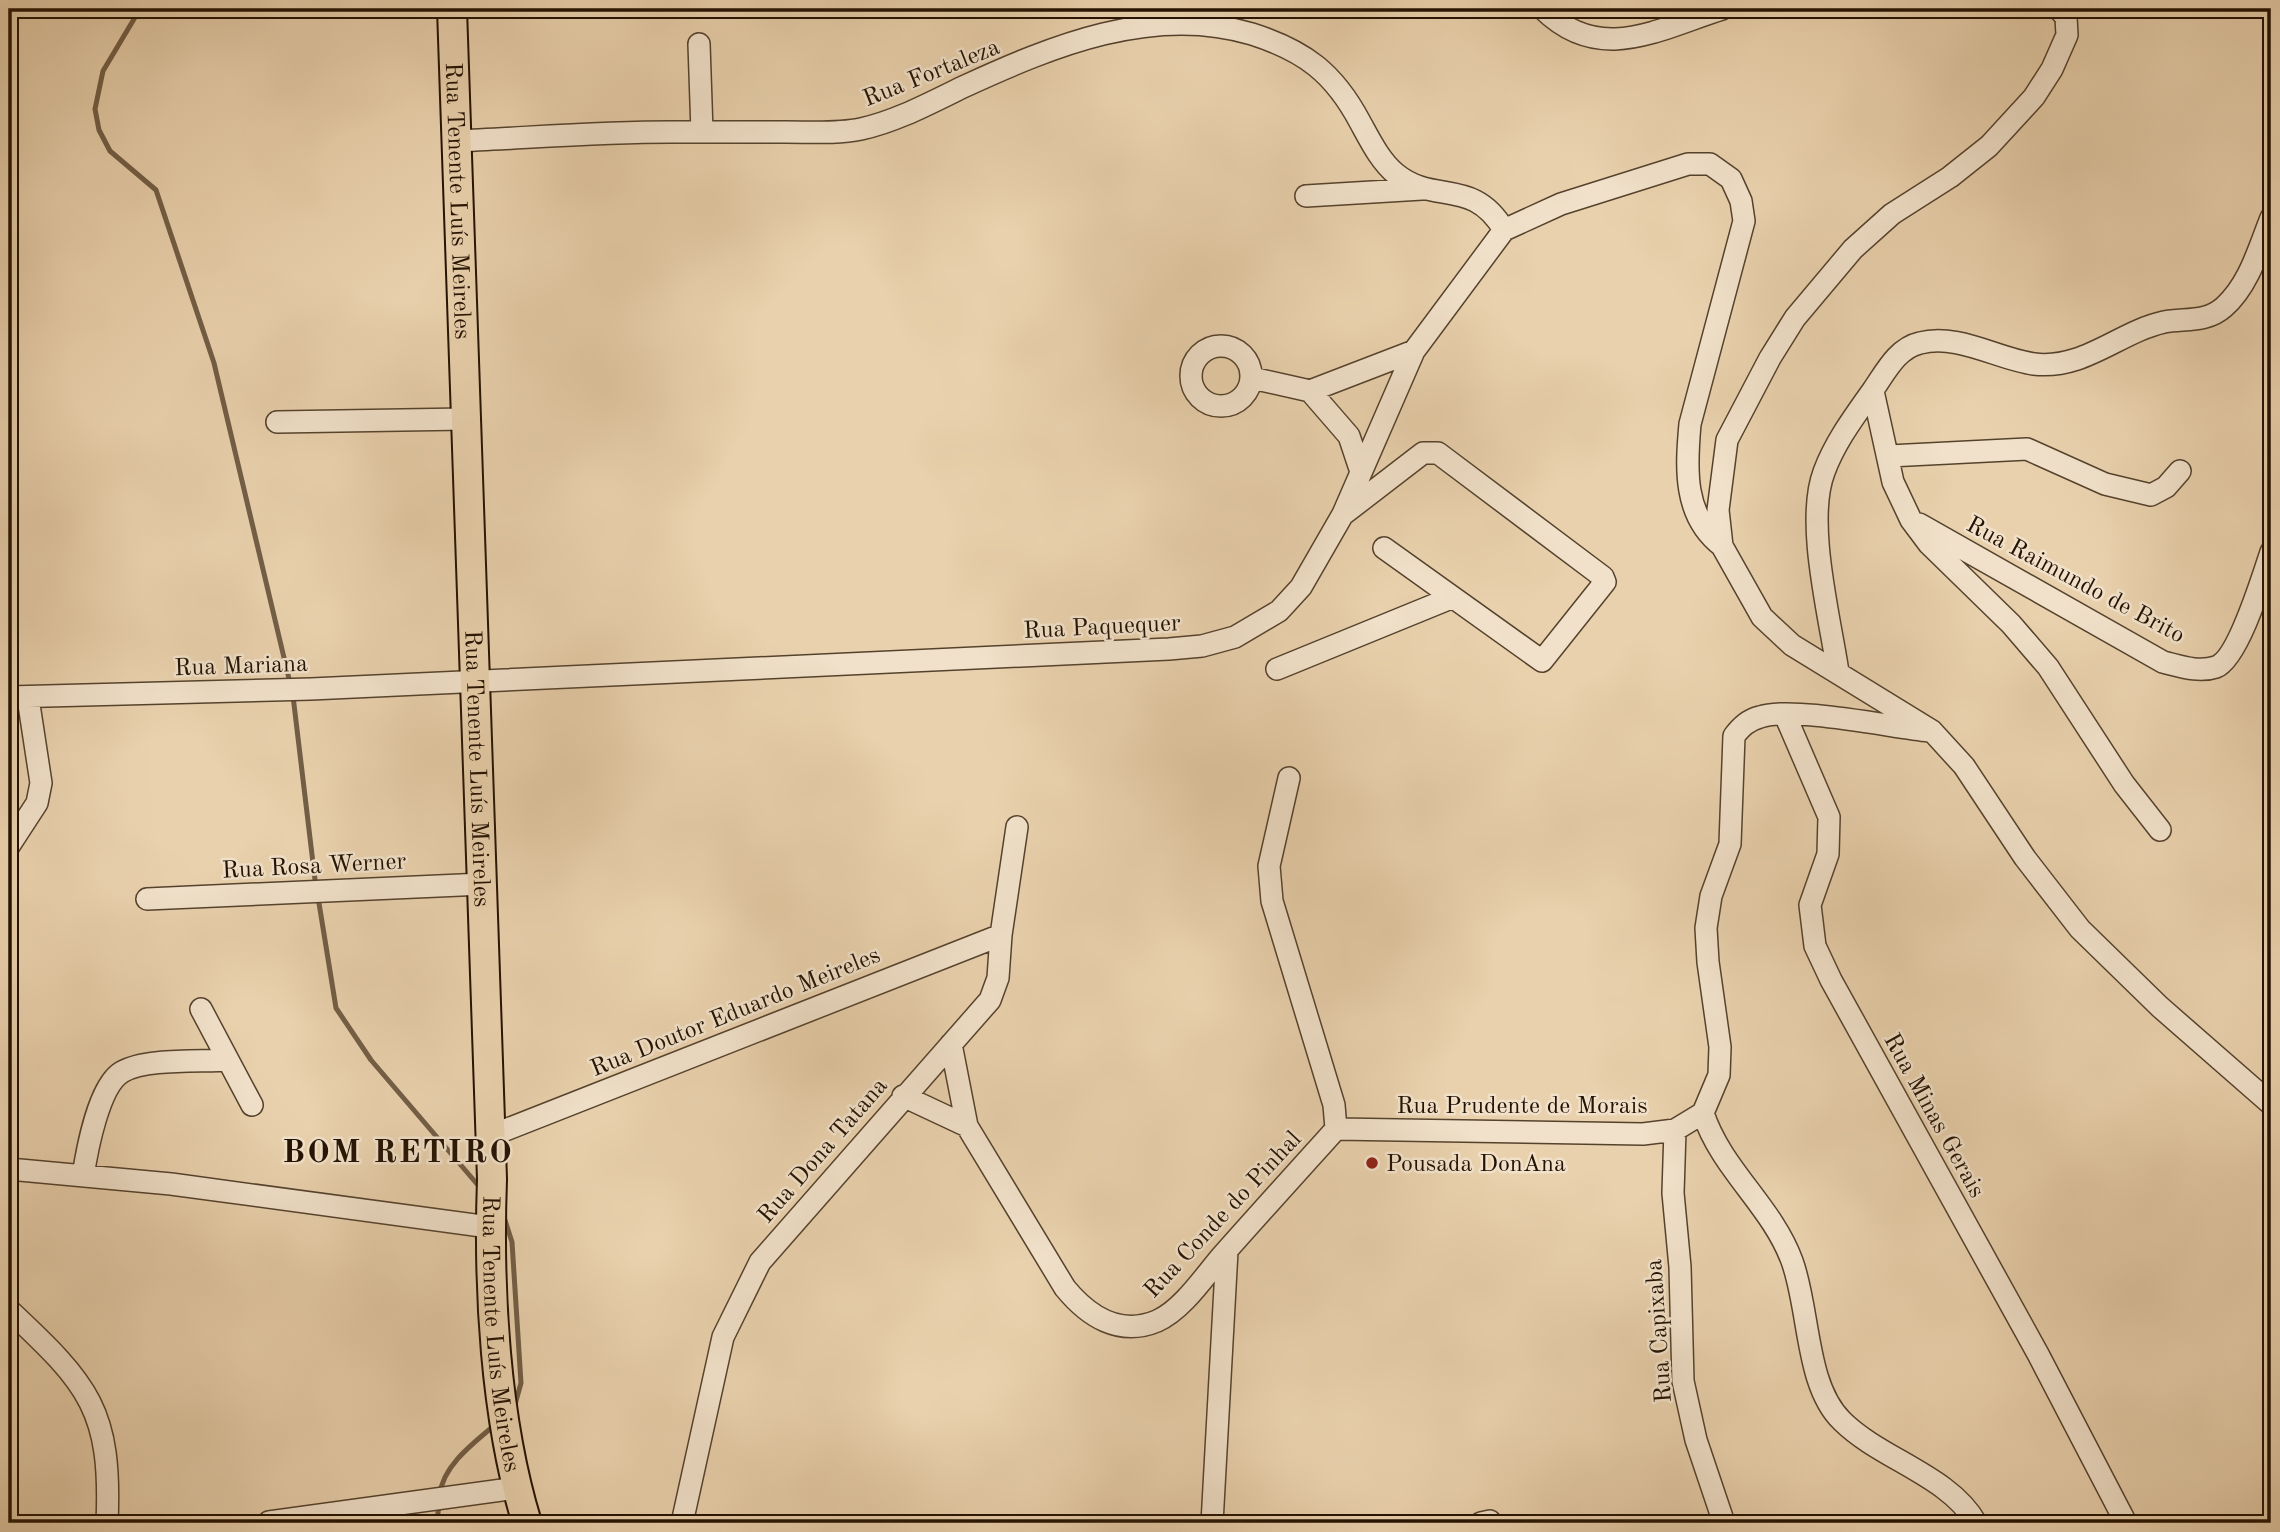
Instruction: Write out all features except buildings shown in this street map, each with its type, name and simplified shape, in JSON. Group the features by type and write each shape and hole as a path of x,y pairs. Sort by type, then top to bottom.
{"main road":[{"name":"Rua Tenente Luís Meireles","path":"452,9 483,884 492,1179 490,1220 503,1404 516,1488 527,1523"}],"street":[{"path":"1543,9 1575,33 1604,41 1625,39 1722,9"},
{"path":"2059,9 2066,17 2067,35 2052,69 2034,97 1989,146 1950,177 1892,214 1853,249 1795,318 1770,358 1727,440 1718,510 1722,546 1762,617 1792,645 1932,731 1964,765 2025,858 2080,929 2161,1007 2271,1104"},
{"name":"Rua Fortaleza","path":"456,141 861,129 899,117 991,75 1113,31 1163,22 1210,25 1252,34 1297,52 1322,67 1343,92 1384,162 1402,179 1428,189 1471,197 1487,207 1504,230"},
{"path":"699,44 702,132"},
{"path":"1504,230 1561,204 1688,164 1710,164 1731,179 1741,201 1744,221 1690,424 1687,458 1689,489 1695,515 1706,534 1722,546"},
{"path":"1306,197 1428,189"},
{"path":"1838,672 1817,525 1818,498 1823,475 1837,441 1891,363 1906,349 1919,343 1936,341 2033,364 2053,365 2077,360 2163,322 2207,317 2223,308 2236,294 2253,263 2271,218"},
{"name":"Rua Paquequer","path":"475,682 1202,646 1235,637 1279,611 1301,587 1343,514 1414,351 1504,230"},
{"path":"1252,378 1310,391 1414,351"},
{"path":"1310,391 1349,436 1361,471"},
{"path":"1872,391 1893,482 1912,520 1929,544 2011,624 2048,667 2124,784 2160,830"},
{"path":"276,422 466,419"},
{"path":"1889,456 2027,449 2105,484 2151,495 2166,487 2180,471"},
{"path":"1343,514 1423,453 1438,453 1603,577 1605,582 1542,661 1384,548"},
{"name":"Rua Raimundo de Brito","path":"1912,520 2163,662 2197,670 2218,667 2227,657 2251,608 2271,552"},
{"path":"1277,669 1451,598"},
{"name":"Rua Mariana","path":"18,698 475,682"},
{"path":"9,846 37,803 41,783 18,698"},
{"path":"1932,731 1785,715 1762,716 1744,723 1734,736 1730,844 1711,896 1706,928 1720,1047 1719,1075 1703,1113 1710,1135 1777,1227 1789,1253 1810,1333 1814,1369 1824,1395 1842,1421 1956,1497 1976,1523"},
{"name":"Rua Minas Gerais","path":"1785,715 1829,817 1828,854 1810,905 1815,946 1843,1003 2038,1354 2126,1523"},
{"name":"Rua Conde do Pinhal","path":"951,1044 967,1126 1065,1288 1083,1310 1102,1322 1135,1326 1158,1321 1193,1289 1336,1129 1334,1105 1272,901 1269,866 1289,778"},
{"name":"Rua Dona Tatana","path":"682,1523 710,1382 723,1337 738,1301 760,1262 990,1000 998,978 1000,935 1017,827"},
{"name":"Rua Rosa Werner","path":"147,899 343,888 483,884"},
{"name":"Rua Doutor Eduardo Meireles","path":"490,1136 1000,935"},
{"path":"201,1009 252,1105"},
{"path":"83,1176 105,1091 120,1072 149,1064 228,1060"},
{"path":"903,1096 967,1126"},
{"name":"Rua Prudente de Morais","path":"1336,1129 1643,1134 1675,1130 1703,1113"},
{"name":"Rua Capixaba","path":"1675,1130 1674,1193 1680,1266 1683,1381 1696,1440 1724,1523"},
{"path":"9,1169 171,1184 490,1220"},
{"path":"1212,1523 1227,1251"},
{"path":"9,1310 75,1377 95,1409 105,1440 109,1484 107,1523"},
{"path":"269,1522 432,1502 516,1488"}],"waterway":[{"path":"140,9 103,71 95,109 99,130 110,151 156,190 214,363 290,683"},
{"path":"293,696 316,888"},
{"path":"318,897 336,1008 371,1060 483,1191"},
{"path":"503,1214 512,1242 521,1383 514,1408"},
{"path":"440,1494 442,1483 454,1464 496,1424"},
{"path":"437,1523 439,1503"}],"place":[{"name":"Pousada DonAna","path":"1372,1163"}],"district":[{"name":"BOM RETIRO","path":"398,1151"}]}
